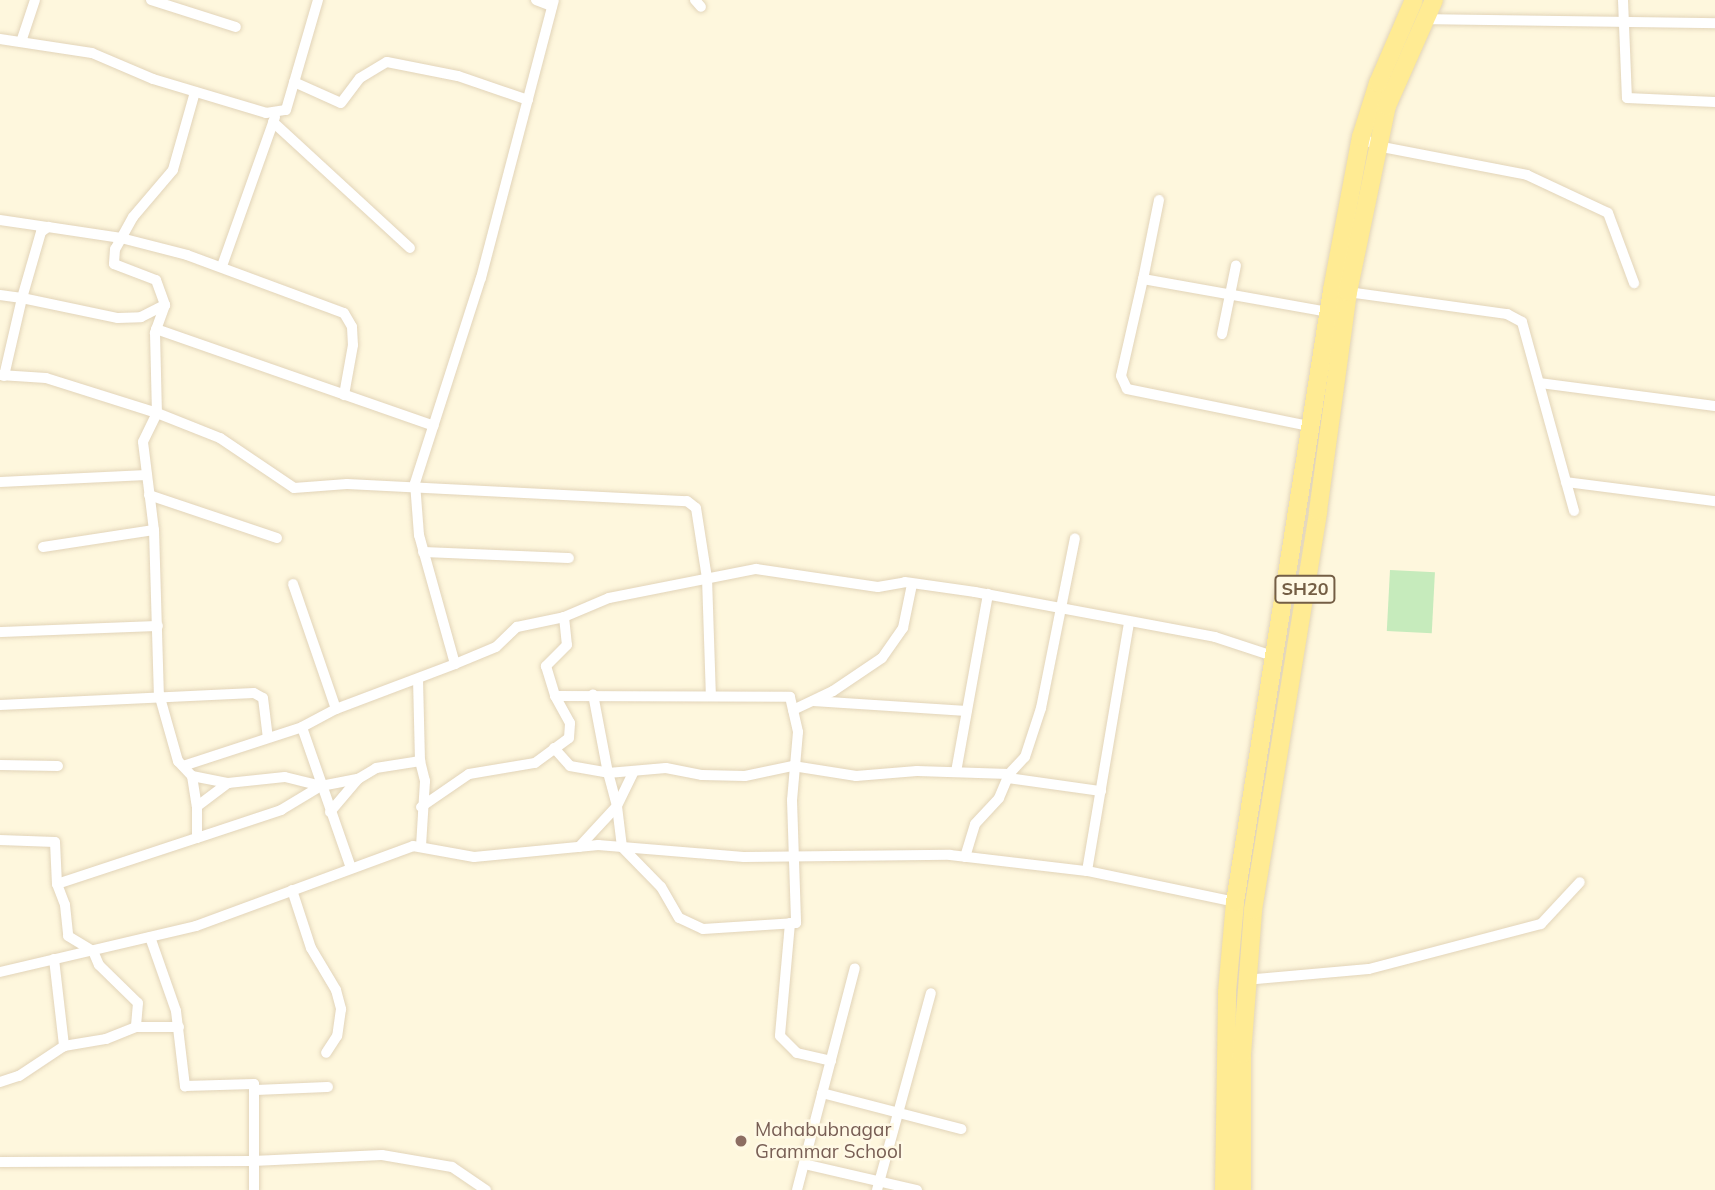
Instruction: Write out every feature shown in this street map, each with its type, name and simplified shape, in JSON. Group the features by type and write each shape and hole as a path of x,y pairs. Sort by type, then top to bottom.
{"main road":[{"name":"SH20","path":"1224,1190 1227,992 1235,902 1313,427 1329,312 1369,142 1414,0"},
{"name":"SH20","path":"1242,1190 1245,980 1264,833 1318,511 1369,142 1434,0"}],"street":[{"path":"21,42 35,0"},
{"path":"151,0 236,27"},
{"path":"222,265 275,117 286,110 318,0"},
{"path":"455,664 423,552 415,487 481,278 553,3 536,0"},
{"path":"1623,0 1626,98 1715,102"},
{"path":"1406,19 1623,25 1715,23"},
{"path":"0,39 92,53 195,92 275,117 410,248"},
{"path":"294,82 341,103 360,78 387,62 458,76 528,100"},
{"path":"195,92 173,170 121,238 114,264 156,280 165,305 156,329 157,413 143,442 154,530 159,694 183,766 192,776 197,806 197,838"},
{"path":"1369,142 1527,175 1608,213 1634,283"},
{"path":"1158,200 1121,376 1127,389 1313,427"},
{"path":"0,220 121,238 222,265 344,313 352,327 353,345 344,395"},
{"path":"48,227 41,232 2,376 46,378 157,413 220,438 294,488 347,484 687,501 696,508 706,578 710,696"},
{"path":"1222,334 1236,265"},
{"path":"1143,279 1329,312"},
{"path":"1348,292 1515,317 1527,330 1574,511"},
{"path":"0,295 118,318 141,317 165,305"},
{"path":"156,329 434,426"},
{"path":"1540,383 1715,406"},
{"path":"0,482 147,475"},
{"path":"1566,482 1715,501"},
{"path":"149,495 277,538"},
{"path":"43,547 154,530"},
{"path":"965,857 975,824 999,799 1008,776 1025,757 1041,708 1076,538"},
{"path":"423,552 569,558"},
{"path":"183,766 302,727 337,709 496,647 517,627 564,617 609,598 756,569 878,587 912,584 988,594 1061,611 1215,637 1276,657"},
{"path":"293,584 337,709"},
{"path":"793,710 882,658 897,640 912,584"},
{"path":"957,772 988,594"},
{"path":"421,807 469,774 535,763 569,738 570,723 555,696 546,666 566,645 564,617"},
{"path":"1087,870 1129,622"},
{"path":"0,632 158,625"},
{"path":"418,679 420,761 425,781 421,807 421,847"},
{"path":"0,705 73,704 159,694 260,694 268,737"},
{"path":"555,696 593,694 790,697 798,732 793,766 796,923 704,929 679,918 660,887 622,847 617,806 593,694"},
{"path":"811,701 967,711"},
{"path":"302,727 351,868"},
{"path":"554,748 570,766 608,774 666,768 702,775 745,776 793,766 856,776 957,772 1008,776 1101,791"},
{"path":"330,812 358,779 376,768 420,761"},
{"path":"0,765 58,766"},
{"path":"579,847 617,806 633,773"},
{"path":"192,776 228,783 285,777 321,786"},
{"path":"57,884 281,810 321,786 358,779"},
{"path":"197,806 228,783"},
{"path":"0,840 55,842 57,884 65,905 68,936 93,951 99,965 138,1003 136,1027"},
{"path":"0,972 197,926 413,846 474,857 579,847 622,847 794,856 965,857 1087,870 1235,902"},
{"path":"1245,980 1369,969 1541,924 1580,882"},
{"path":"292,890 311,948 336,990 341,1009 337,1036 326,1053"},
{"path":"790,923 780,1036 797,1054 831,1061"},
{"path":"150,937 179,1027 185,1086 254,1084 254,1190"},
{"path":"54,959 64,1046"},
{"path":"797,1190 855,968"},
{"path":"879,1185 931,993"},
{"path":"0,1083 19,1076 64,1046 106,1039 136,1027 179,1027"},
{"path":"255,1090 328,1087"},
{"path":"822,1093 961,1129"},
{"path":"0,1162 253,1161 382,1156 452,1167 486,1190"},
{"path":"804,1164 879,1185 918,1190"}],"green space":[{"path":"1390,570 1435,572 1432,633 1387,631"}],"place":[{"name":"Mahabubnagar Grammar School","path":"741,1141"}]}
